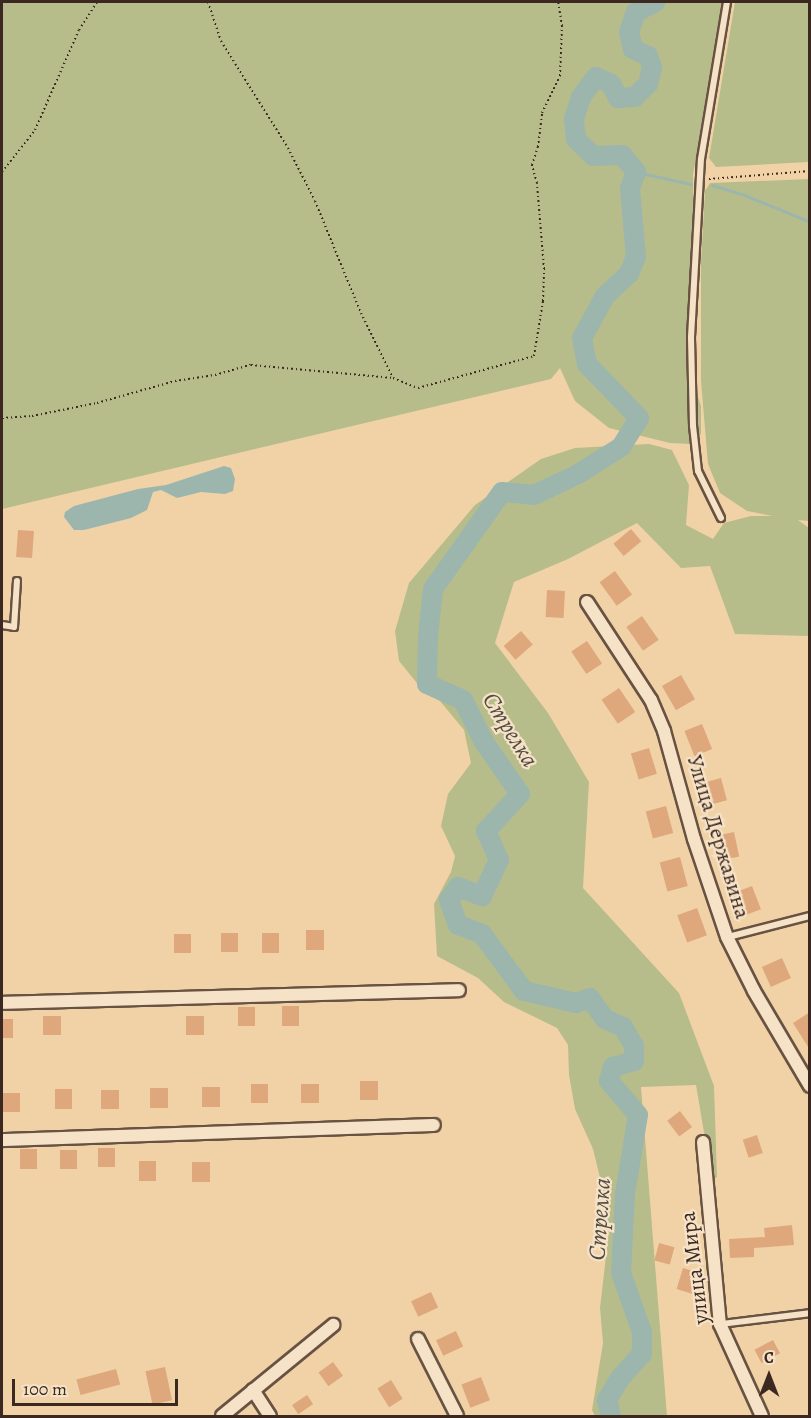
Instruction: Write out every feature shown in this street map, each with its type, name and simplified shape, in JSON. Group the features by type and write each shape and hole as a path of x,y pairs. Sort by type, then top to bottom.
{"street":[{"name":"Улица Державина","path":"587,602 651,700 664,731 694,840 727,937 754,991 810,1086"},
{"path":"2,1003 459,990"},
{"path":"2,1140 435,1125"},
{"name":"улица Мира","path":"703,1142 720,1324 762,1416"},
{"path":"222,1416 333,1325"},
{"path":"418,1339 457,1416"},
{"path":"254,1390 270,1416"}],"lane":[{"path":"721,518 698,471 693,426 691,337 701,159 727,2"},
{"path":"2,625 14,627 17,581"},
{"path":"727,937 810,916"},
{"path":"720,1324 810,1313"}],"path":[{"path":"2,172 35,130 79,30 97,2"},
{"path":"208,2 221,41 288,148 315,201 361,313 393,378"},
{"path":"2,418 32,416 97,403 175,381 215,375 251,365 393,378 418,388 534,356 543,301 544,269 537,183 532,165 538,147 542,113 560,75 561,26 558,2"},
{"path":"700,180 810,171"}],"green space":[{"path":"2,2 722,2 693,175 696,391 701,406 701,434 690,444 670,443 609,428 575,401 560,368 551,379 2,509"},
{"path":"735,2 809,2 809,162 716,167 709,158"},
{"path":"809,179 809,521 798,520 809,528 809,636 735,634 710,566 681,568 637,523 568,559 514,582 495,643 548,713 589,782 583,888 679,993 714,1086 717,1177 712,1180 696,1085 641,1087 667,1416 595,1416 592,1410 603,1343 600,1308 609,1230 603,1190 593,1149 575,1109 569,1075 568,1045 557,1028 504,1002 478,978 437,956 434,904 451,872 455,856 441,826 448,794 471,763 464,730 440,701 425,693 399,661 395,631 409,583 475,505 541,459 575,448 649,444 672,450 689,485 686,525 713,539 724,523 751,516 773,516 747,511 720,493 708,464 701,381 701,263 705,191 710,183"}],"water":[{"path":"224,466 231,468 235,479 233,491 225,494 201,492 177,498 161,490 153,492 147,510 131,518 84,530 74,530 64,517 65,512 74,506 138,489 166,485"}],"building":[{"path":"631,529 641,541 624,556 613,544"},
{"path":"18,530 34,531 32,558 16,557"},
{"path":"615,571 632,594 617,606 600,582"},
{"path":"547,590 565,591 564,618 546,617"},
{"path":"642,616 659,640 643,651 626,627"},
{"path":"521,631 533,645 515,660 504,646"},
{"path":"587,641 602,663 586,674 571,652"},
{"path":"681,675 695,699 676,710 662,686"},
{"path":"619,688 635,712 618,724 602,700"},
{"path":"702,724 712,749 694,756 684,731"},
{"path":"649,748 657,774 639,779 631,754"},
{"path":"721,778 727,800 708,805 702,783"},
{"path":"666,806 673,833 653,838 646,811"},
{"path":"734,832 739,856 720,861 714,836"},
{"path":"680,857 688,886 667,891 660,862"},
{"path":"752,886 761,909 739,918 731,894"},
{"path":"697,908 707,935 687,942 677,915"},
{"path":"306,930 324,930 324,950 306,950"},
{"path":"221,933 238,933 238,952 221,952"},
{"path":"262,933 279,933 279,953 262,953"},
{"path":"174,934 191,934 191,953 174,953"},
{"path":"782,958 791,978 771,987 762,967"},
{"path":"282,1006 299,1006 299,1026 282,1026"},
{"path":"238,1007 255,1007 255,1026 238,1026"},
{"path":"810,1012 810,1050 793,1023"},
{"path":"43,1016 61,1016 61,1035 43,1035"},
{"path":"186,1016 204,1016 204,1035 186,1035"},
{"path":"2,1019 13,1019 13,1038 2,1038"},
{"path":"360,1081 378,1081 378,1100 360,1100"},
{"path":"251,1084 268,1084 268,1103 251,1103"},
{"path":"301,1084 319,1084 319,1103 301,1103"},
{"path":"202,1087 220,1087 220,1107 202,1107"},
{"path":"150,1088 168,1088 168,1108 150,1108"},
{"path":"55,1089 72,1089 72,1109 55,1109"},
{"path":"101,1090 119,1090 119,1109 101,1109"},
{"path":"3,1093 20,1093 20,1112 3,1112"},
{"path":"680,1111 692,1127 679,1137 667,1121"},
{"path":"757,1135 763,1153 749,1158 743,1140"},
{"path":"98,1148 115,1148 115,1167 98,1167"},
{"path":"20,1149 37,1149 37,1169 20,1169"},
{"path":"60,1150 77,1150 77,1169 60,1169"},
{"path":"139,1161 156,1161 156,1181 139,1181"},
{"path":"192,1162 210,1162 210,1182 192,1182"},
{"path":"792,1225 794,1245 754,1248 754,1257 730,1258 729,1239 765,1237 764,1228"},
{"path":"659,1243 674,1247 670,1265 654,1260"},
{"path":"683,1268 699,1273 693,1294 677,1289"},
{"path":"431,1292 438,1307 418,1317 411,1301"},
{"path":"456,1331 463,1346 443,1356 436,1340"},
{"path":"773,1340 780,1353 762,1363 754,1350"},
{"path":"333,1362 343,1376 328,1386 318,1373"},
{"path":"165,1367 172,1400 153,1404 145,1371"},
{"path":"116,1369 120,1384 81,1395 76,1380"},
{"path":"481,1377 490,1400 470,1408 461,1385"},
{"path":"391,1380 403,1399 389,1407 377,1388"},
{"path":"307,1395 313,1404 298,1414 292,1405"}],"waterway":[{"name":"Стрелка","path":"611,1416 607,1400 621,1377 642,1354 642,1332 621,1273 625,1194 638,1115 609,1081 613,1067 634,1061 634,1046 623,1027 605,1019 590,998 576,1003 524,991 482,934 458,925 449,900 458,887 482,896 499,860 486,831 520,794 484,742 463,700 427,684 428,636 433,589 502,492 534,495 578,474 621,447 639,418 587,364 582,338 605,296 629,274 636,257 630,188 636,172 622,155 593,156 576,139 574,119 581,97 596,77 611,84 618,98 635,97 648,84 652,68 648,56 633,49 629,32 636,12 656,2"},
{"path":"636,172 691,184"},
{"path":"712,185 747,196 810,222"}]}
